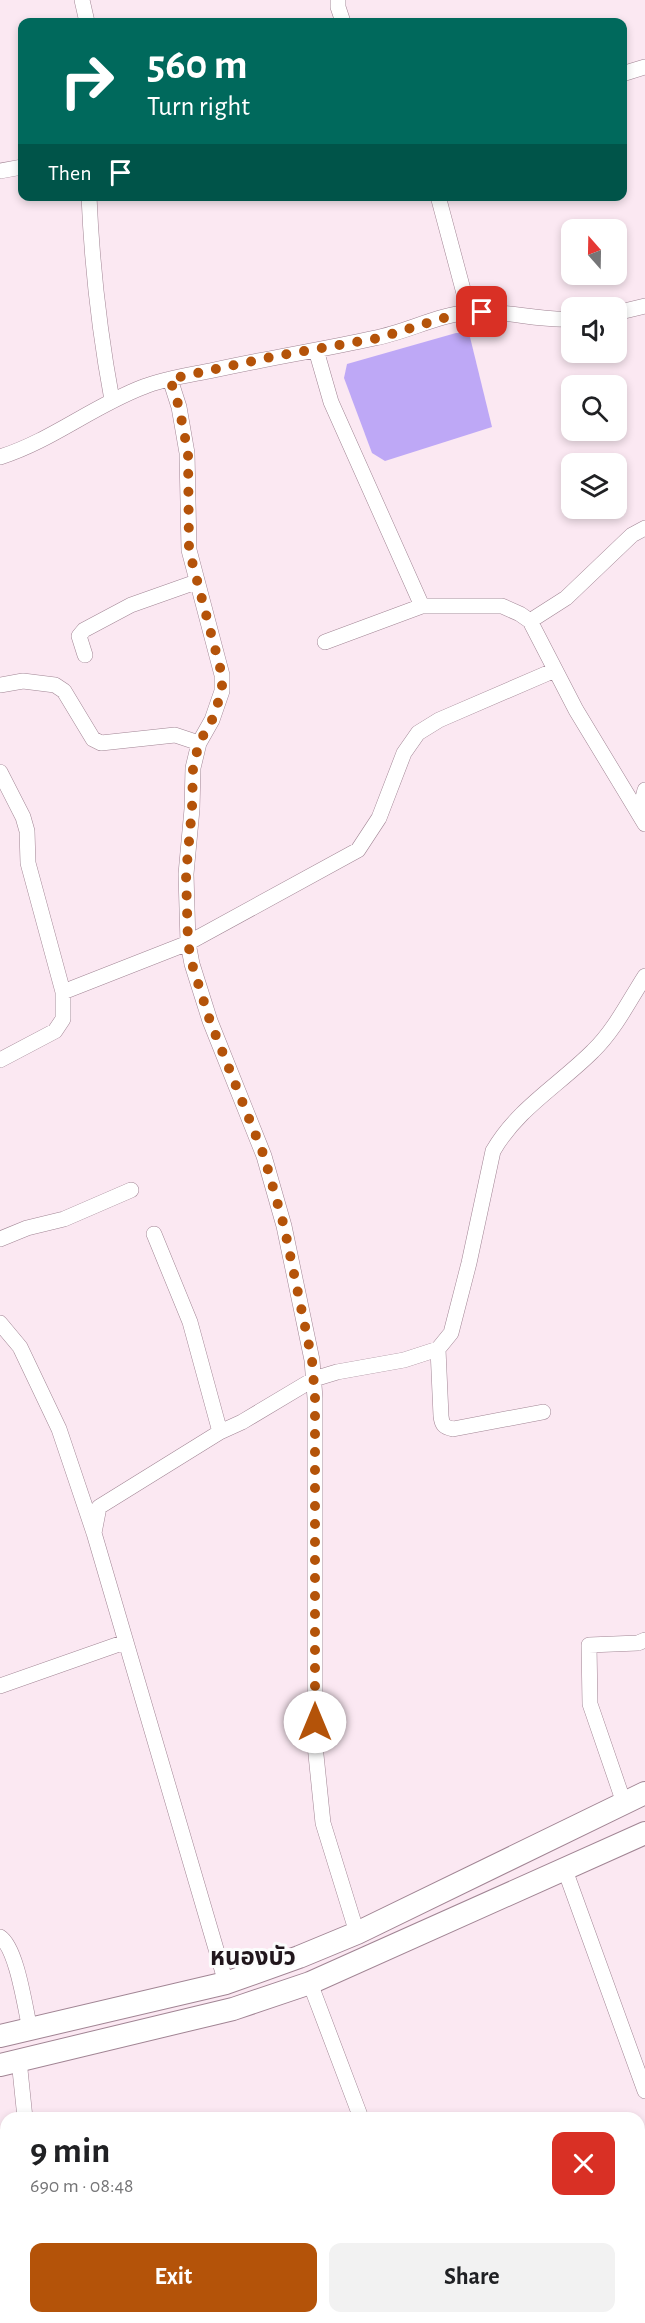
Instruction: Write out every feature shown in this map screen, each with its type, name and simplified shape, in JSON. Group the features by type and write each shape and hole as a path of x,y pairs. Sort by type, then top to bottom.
{"main road":[{"path":"0,2036 226,1983 299,1957 357,1933 645,1793"},
{"path":"10,2063 233,2009 310,1983 645,1833"}],"street":[{"path":"82,0 86,18"},
{"path":"338,0 342,18"},
{"path":"627,72 645,67"},
{"path":"0,171 18,168"},
{"path":"89,201 93,283 99,333 112,400"},
{"path":"439,201 469,312"},
{"path":"627,310 645,306"},
{"path":"0,457 37,441 112,400 145,386 170,379 276,356 379,338 469,312 496,311 561,320"},
{"path":"316,350 331,402 422,606"},
{"path":"170,379 179,407 188,453 189,550 222,675 222,691 212,720 199,743 193,768 186,874 188,943 192,964 210,1021 264,1156 284,1226 312,1360 314,1379 315,1745 323,1823 357,1933"},
{"path":"530,621 566,598 633,535 645,528"},
{"path":"85,655 79,636 84,630 131,605 196,582"},
{"path":"325,642 422,606 502,606 530,621 576,710 642,818"},
{"path":"63,992 188,943 358,850 379,818 404,753 418,733 438,720 555,670"},
{"path":"0,685 23,681 55,685 64,691 93,739 101,743 175,735 199,743"},
{"path":"0,772 23,817 27,831 28,863 63,992 63,1019 55,1031 0,1060"},
{"path":"642,818 645,790"},
{"path":"94,1533 99,1507 220,1432 242,1422 314,1379 337,1372 404,1360 438,1349 451,1333 470,1263 493,1151 502,1135 517,1117 596,1049 645,976"},
{"path":"0,1239 27,1228 64,1219 131,1190"},
{"path":"154,1234 190,1322 220,1432"},
{"path":"0,1323 20,1347 59,1429 94,1533 226,1983"},
{"path":"438,1349 441,1416 442,1425 446,1428 453,1429 543,1412"},
{"path":"624,1803 591,1704 589,1645 638,1643 645,1640"},
{"path":"0,1686 125,1642"},
{"path":"565,1870 645,2091"},
{"path":"0,1937 9,1948 15,1964 30,2029"},
{"path":"310,1983 359,2112"},
{"path":"10,2063 23,2112"}],"shaded area":[{"path":"456,333 469,333 492,427 385,461 372,453 344,378 347,364"}],"district":[{"name":"หนองบัว","path":"253,1957"}],"route":[{"path":"315,1722 315,1398 312,1360 284,1226 264,1156 210,1021 192,964 188,943 186,874 193,768 199,743 212,720 222,691 222,675 194,576 189,550 188,453 179,407 170,379 276,356 379,338 440,319 469,312 482,312"}]}
